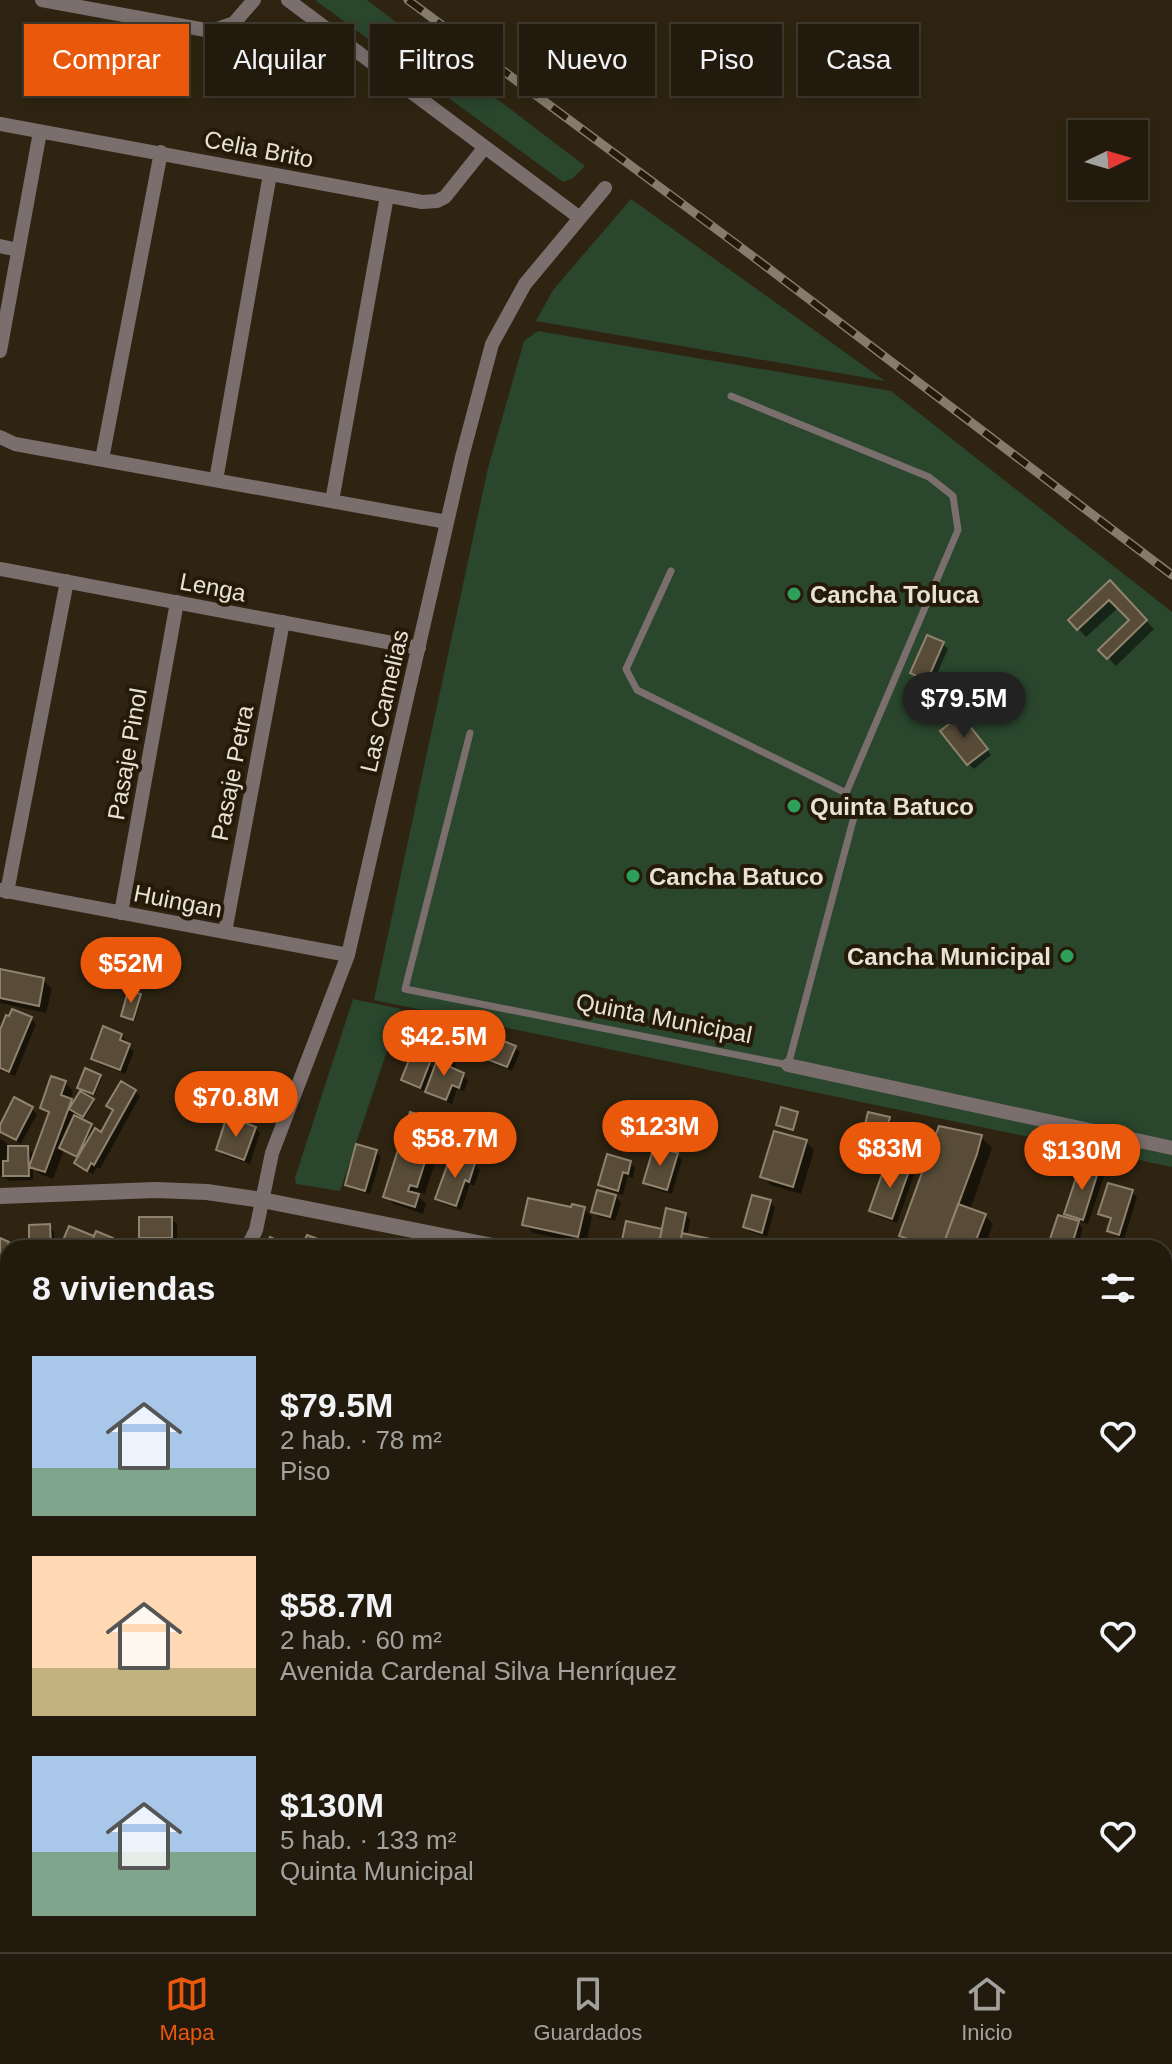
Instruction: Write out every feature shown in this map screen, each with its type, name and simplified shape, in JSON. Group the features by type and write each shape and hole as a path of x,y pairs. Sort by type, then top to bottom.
{"street":[{"path":"42,0 211,31 234,23 254,0"},
{"path":"288,0 580,218"},
{"name":"Celia Brito","path":"0,124 422,202 445,197 485,147"},
{"path":"0,351 40,132"},
{"path":"102,459 161,152"},
{"path":"216,480 270,174"},
{"name":"Las Camelias","path":"251,1240 256,1230 272,1153 348,955 447,522 492,344 520,292 605,188"},
{"path":"332,501 387,196"},
{"path":"0,246 18,250"},
{"path":"0,437 15,444 447,522"},
{"name":"Lenga","path":"0,569 419,648"},
{"path":"4,891 67,581"},
{"name":"Pasaje Pinol","path":"121,913 177,602"},
{"name":"Pasaje Petra","path":"225,932 283,622"},
{"name":"Huingan","path":"4,891 348,955"},
{"name":"Quinta Municipal","path":"788,1065 1172,1148"},
{"path":"0,1196 169,1190 207,1192 463,1240"}],"lane":[{"path":"731,396 929,477 953,496 958,530 846,793"},
{"path":"671,571 626,669 637,690 846,793 855,813 788,1065"},
{"name":"Quinta Municipal","path":"470,733 405,989 788,1065"}],"green space":[{"path":"315,0 367,0 399,24 370,24 370,40 354,29 354,24 348,24"},
{"path":"446,96 493,96 585,166 573,178 563,182"},
{"path":"631,199 885,381 536,321 553,290"},
{"name":"Quinta Batuco","path":"538,331 891,391 1172,612 1172,1167 374,1000 488,468 524,341"},
{"path":"353,999 401,1009 340,1191 296,1184 295,1178"}],"building":[{"path":"1110,580 1147,620 1107,659 1098,650 1129,620 1109,600 1077,630 1068,620"},
{"path":"927,635 944,642 927,681 910,673"},
{"path":"961,715 988,749 967,765 940,731"},
{"path":"0,969 44,978 39,1006 0,998"},
{"path":"128,991 141,994 133,1020 121,1016"},
{"path":"12,1009 32,1017 9,1072 0,1068 0,1030"},
{"path":"103,1026 122,1034 120,1040 130,1044 120,1070 91,1059"},
{"path":"489,1035 516,1046 507,1067 481,1057"},
{"path":"440,1052 452,1057 448,1066 464,1073 459,1088 452,1085 446,1100 425,1092"},
{"path":"411,1055 430,1062 420,1088 401,1080"},
{"path":"85,1068 101,1075 93,1094 77,1088"},
{"path":"51,1076 66,1081 61,1095 72,1099 45,1172 29,1167 49,1112 40,1108"},
{"path":"121,1081 136,1090 94,1165 91,1163 87,1171 74,1163 95,1128 101,1132 113,1110 106,1106"},
{"path":"80,1091 94,1099 83,1117 69,1109"},
{"path":"14,1097 33,1107 16,1140 0,1132 0,1125"},
{"path":"781,1107 798,1112 793,1130 776,1125"},
{"path":"410,1112 438,1121 417,1187 410,1185 408,1191 419,1194 415,1207 383,1197"},
{"path":"868,1112 890,1117 882,1147 861,1142"},
{"path":"74,1115 92,1124 77,1157 59,1148"},
{"path":"455,1115 471,1123 462,1141 447,1134"},
{"path":"238,1120 256,1127 244,1160 216,1150 225,1122 236,1125"},
{"path":"939,1126 982,1135 945,1240 911,1240 899,1236"},
{"path":"774,1131 807,1140 793,1187 760,1177"},
{"path":"356,1144 377,1150 365,1191 345,1185"},
{"path":"8,1146 28,1146 29,1176 3,1176 3,1161 8,1161"},
{"path":"654,1146 678,1153 667,1190 643,1183"},
{"path":"607,1154 631,1161 628,1174 623,1172 618,1191 598,1185"},
{"path":"451,1155 475,1163 456,1206 435,1199"},
{"path":"887,1160 910,1168 892,1219 869,1211"},
{"path":"1081,1163 1099,1169 1083,1220 1064,1214"},
{"path":"1108,1183 1133,1190 1119,1235 1107,1231 1111,1218 1098,1214"},
{"path":"597,1190 616,1195 610,1217 591,1212"},
{"path":"752,1195 771,1200 762,1233 743,1227"},
{"path":"528,1198 585,1207 578,1237 522,1225"},
{"path":"958,1204 986,1214 976,1240 945,1240"},
{"path":"666,1208 686,1213 681,1240 660,1240"},
{"path":"1058,1215 1079,1221 1073,1240 1050,1240"},
{"path":"139,1217 172,1217 172,1238 139,1238"},
{"path":"626,1221 662,1229 660,1240 622,1240"},
{"path":"50,1224 51,1240 29,1240 29,1225"},
{"path":"69,1226 94,1236 92,1240 63,1240"},
{"path":"96,1231 113,1238 112,1240 92,1240"},
{"path":"682,1233 715,1240 681,1240"},
{"path":"307,1235 321,1240 305,1240"}],"railway":[{"path":"408,0 743,249 1172,575"}],"place":[{"name":"Cancha Toluca","path":"794,594"},
{"name":"Quinta Batuco","path":"794,806"},
{"name":"Cancha Batuco","path":"633,876"},
{"name":"Cancha Municipal","path":"1067,956"}]}
